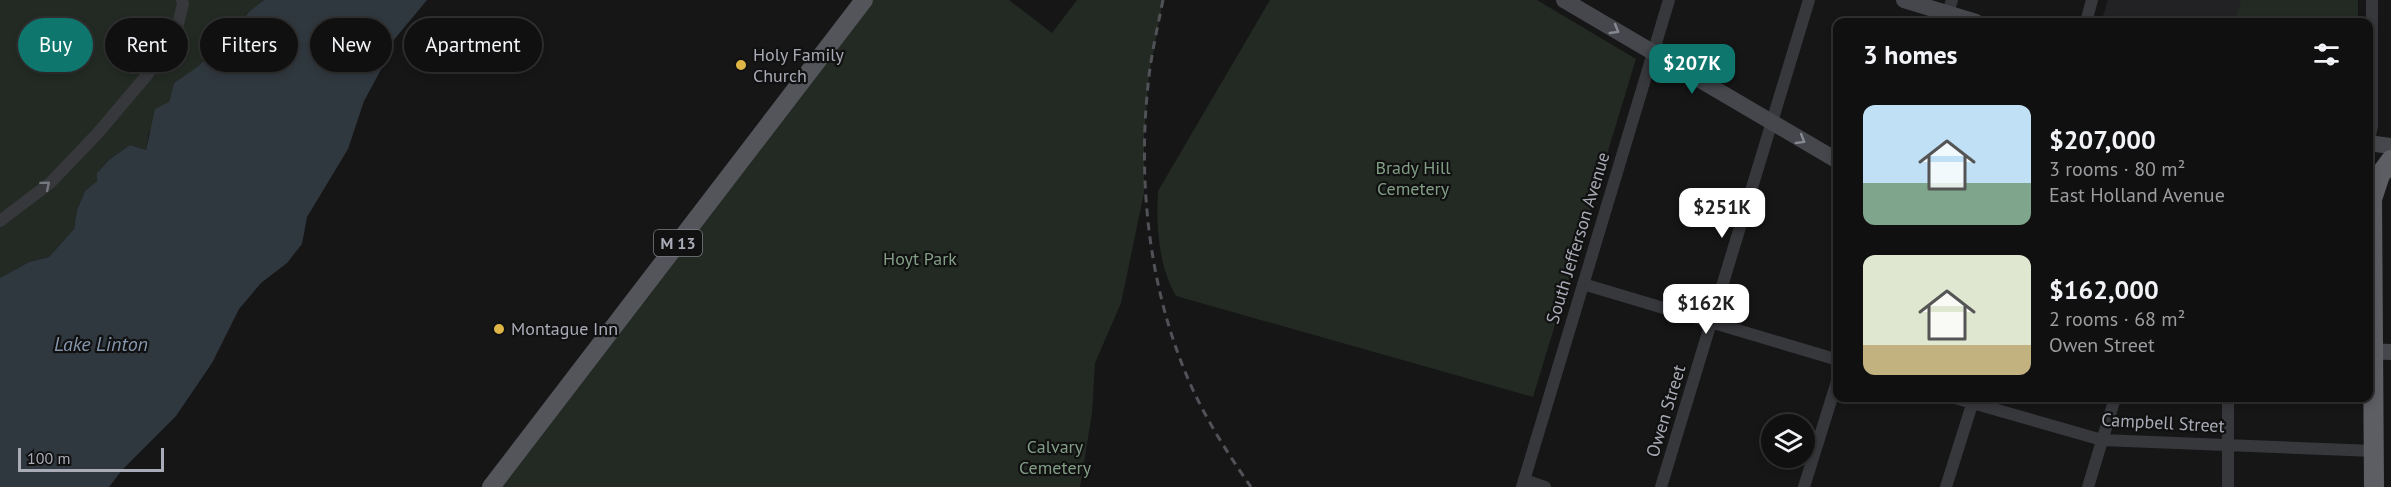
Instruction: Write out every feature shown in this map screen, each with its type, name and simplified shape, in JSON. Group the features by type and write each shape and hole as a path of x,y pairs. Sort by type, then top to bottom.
{"highway":[{"path":"2373,187 2391,160"},
{"path":"2373,252 2378,351 2374,487"}],"main road":[{"name":"M 13","path":"491,487 864,0"},
{"path":"1564,0 1833,158"},
{"path":"1904,0 1965,18"},
{"path":"2373,144 2391,146"}],"street":[{"path":"0,221 50,183 97,134 140,84 176,32 182,0"},
{"name":"South Jefferson Avenue","path":"1523,484 1669,0"},
{"name":"Owen Street","path":"1661,487 1809,0"},
{"path":"2087,18 2092,0"},
{"path":"2372,0 2372,18"},
{"path":"1582,284 1833,358"},
{"path":"1804,487 1833,394"},
{"path":"1946,487 1972,402"},
{"name":"Campbell Street","path":"1979,402 2102,440 2374,451"},
{"path":"2088,487 2114,402"},
{"path":"2228,487 2229,402"},
{"path":"1523,484 1545,487"}],"shaded area":[{"path":"2108,0 2358,0 2358,18 2102,18"}],"green space":[{"path":"0,0 264,0 244,18 200,18 200,64 174,83 169,102 149,132 146,150 130,145 110,159 97,173 97,181 85,191 77,210 74,229 49,257 29,262 0,278"},
{"name":"Hoyt Park","path":"864,0 1009,0 1052,33 1077,0 1163,0 1149,75 1144,137 1144,193 1121,303 1095,363 1092,413 1080,487 491,487"},
{"name":"Brady Hill Cemetery","path":"1270,0 1537,0 1636,59 1533,397 1176,296 1162,258 1157,217 1158,191"},
{"path":"2241,0 2358,0 2358,18 2236,18"}],"water":[{"name":"Lake Linton","path":"264,0 427,0 412,18 404,18 404,28 392,42 392,18 310,18 310,72 380,72 364,101 348,149 307,217 302,244 287,263 261,283 239,309 212,363 176,416 122,470 109,487 0,487 0,278 29,262 49,257 74,229 77,210 85,191 97,181 97,173 110,159 130,145 146,150 155,109 169,102 174,83 200,64 200,72 298,72 298,18 244,18"}],"railway":[{"path":"1163,0 1149,76 1144,153 1149,231 1155,270 1175,345 1189,381 1217,436 1251,487"}],"place":[{"name":"Holy Family Church","path":"741,65"},
{"name":"Montague Inn","path":"499,329"}],"park label":[{"name":"Calvary Cemetery","path":"1055,457"}]}
